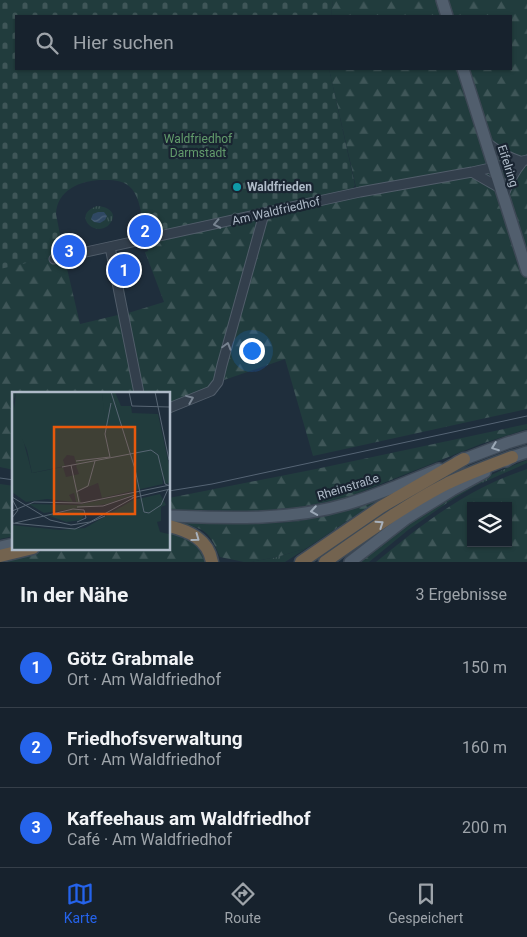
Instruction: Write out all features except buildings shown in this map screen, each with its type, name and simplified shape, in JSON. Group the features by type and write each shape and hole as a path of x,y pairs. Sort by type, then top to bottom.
{"highway":[{"path":"325,562 378,525 426,495 471,473 512,457"},
{"path":"301,562 381,508 464,459"},
{"path":"170,526 194,534 208,548 212,562"},
{"path":"0,556 25,550"}],"main road":[{"path":"442,0 447,15"},
{"name":"Eifelring","path":"463,70 527,271"},
{"name":"Rheinstraße","path":"170,516 259,517 320,510 374,495 464,459 527,437"},
{"path":"350,562 407,518 452,490 512,457 527,452"}],"street":[{"path":"487,146 511,159 525,161 512,174 502,192 472,172 483,162 487,146"},
{"name":"Am Waldfriedhof","path":"54,259 360,192 525,161"},
{"path":"170,408 211,391 218,382 264,214"},
{"path":"110,247 139,392"}],"green space":[{"name":"Waldfriedhof Darmstadt","path":"0,0 333,0 331,15 15,15 15,70 329,70 355,185 352,190 141,238 138,228 144,227 139,202 129,186 125,183 109,180 85,182 65,193 57,206 56,214 62,245 68,244 70,253 0,269"},
{"path":"333,0 527,0 527,409 313,456 285,359 224,380 170,406 170,392 141,392 128,313 164,302 145,252 148,251 146,241 358,196 329,70 512,70 512,15 331,15"},
{"path":"97,206 107,208 113,215 111,222 106,227 100,229 89,225 86,220 89,210"},
{"path":"62,255 65,260 80,324 122,314 138,392 12,392 12,470 0,467 0,268"},
{"path":"527,424 527,429 481,444 346,498 300,507 259,511 170,510 170,498"},
{"path":"527,460 527,463 475,486 447,503 445,499 465,488"},
{"path":"527,469 527,562 376,562 449,507 468,495"},
{"path":"0,484 12,486 12,536 0,539"},
{"path":"383,497 307,548 277,557 250,562 220,557 212,540 204,531 193,526 175,522 252,524 298,521 330,514"},
{"path":"445,499 447,503 408,530 369,562 357,562 387,539"},
{"path":"170,531 191,537 204,550 208,562 0,562 0,560 47,550 170,550"},
{"path":"307,548 285,562 250,562 277,557"}],"water":[{"path":"104,212 107,216 100,223 94,222 91,219 93,214"}],"tram line":[{"path":"170,491 212,484 527,416"},
{"path":"0,478 12,480"}],"place":[{"name":"Waldfrieden","path":"237,187"},
{"name":"Friedhofsverwaltung","path":"145,231"},
{"name":"Kaffeehaus am Waldfriedhof","path":"69,251"},
{"name":"Götz Grabmale","path":"124,270"}]}
